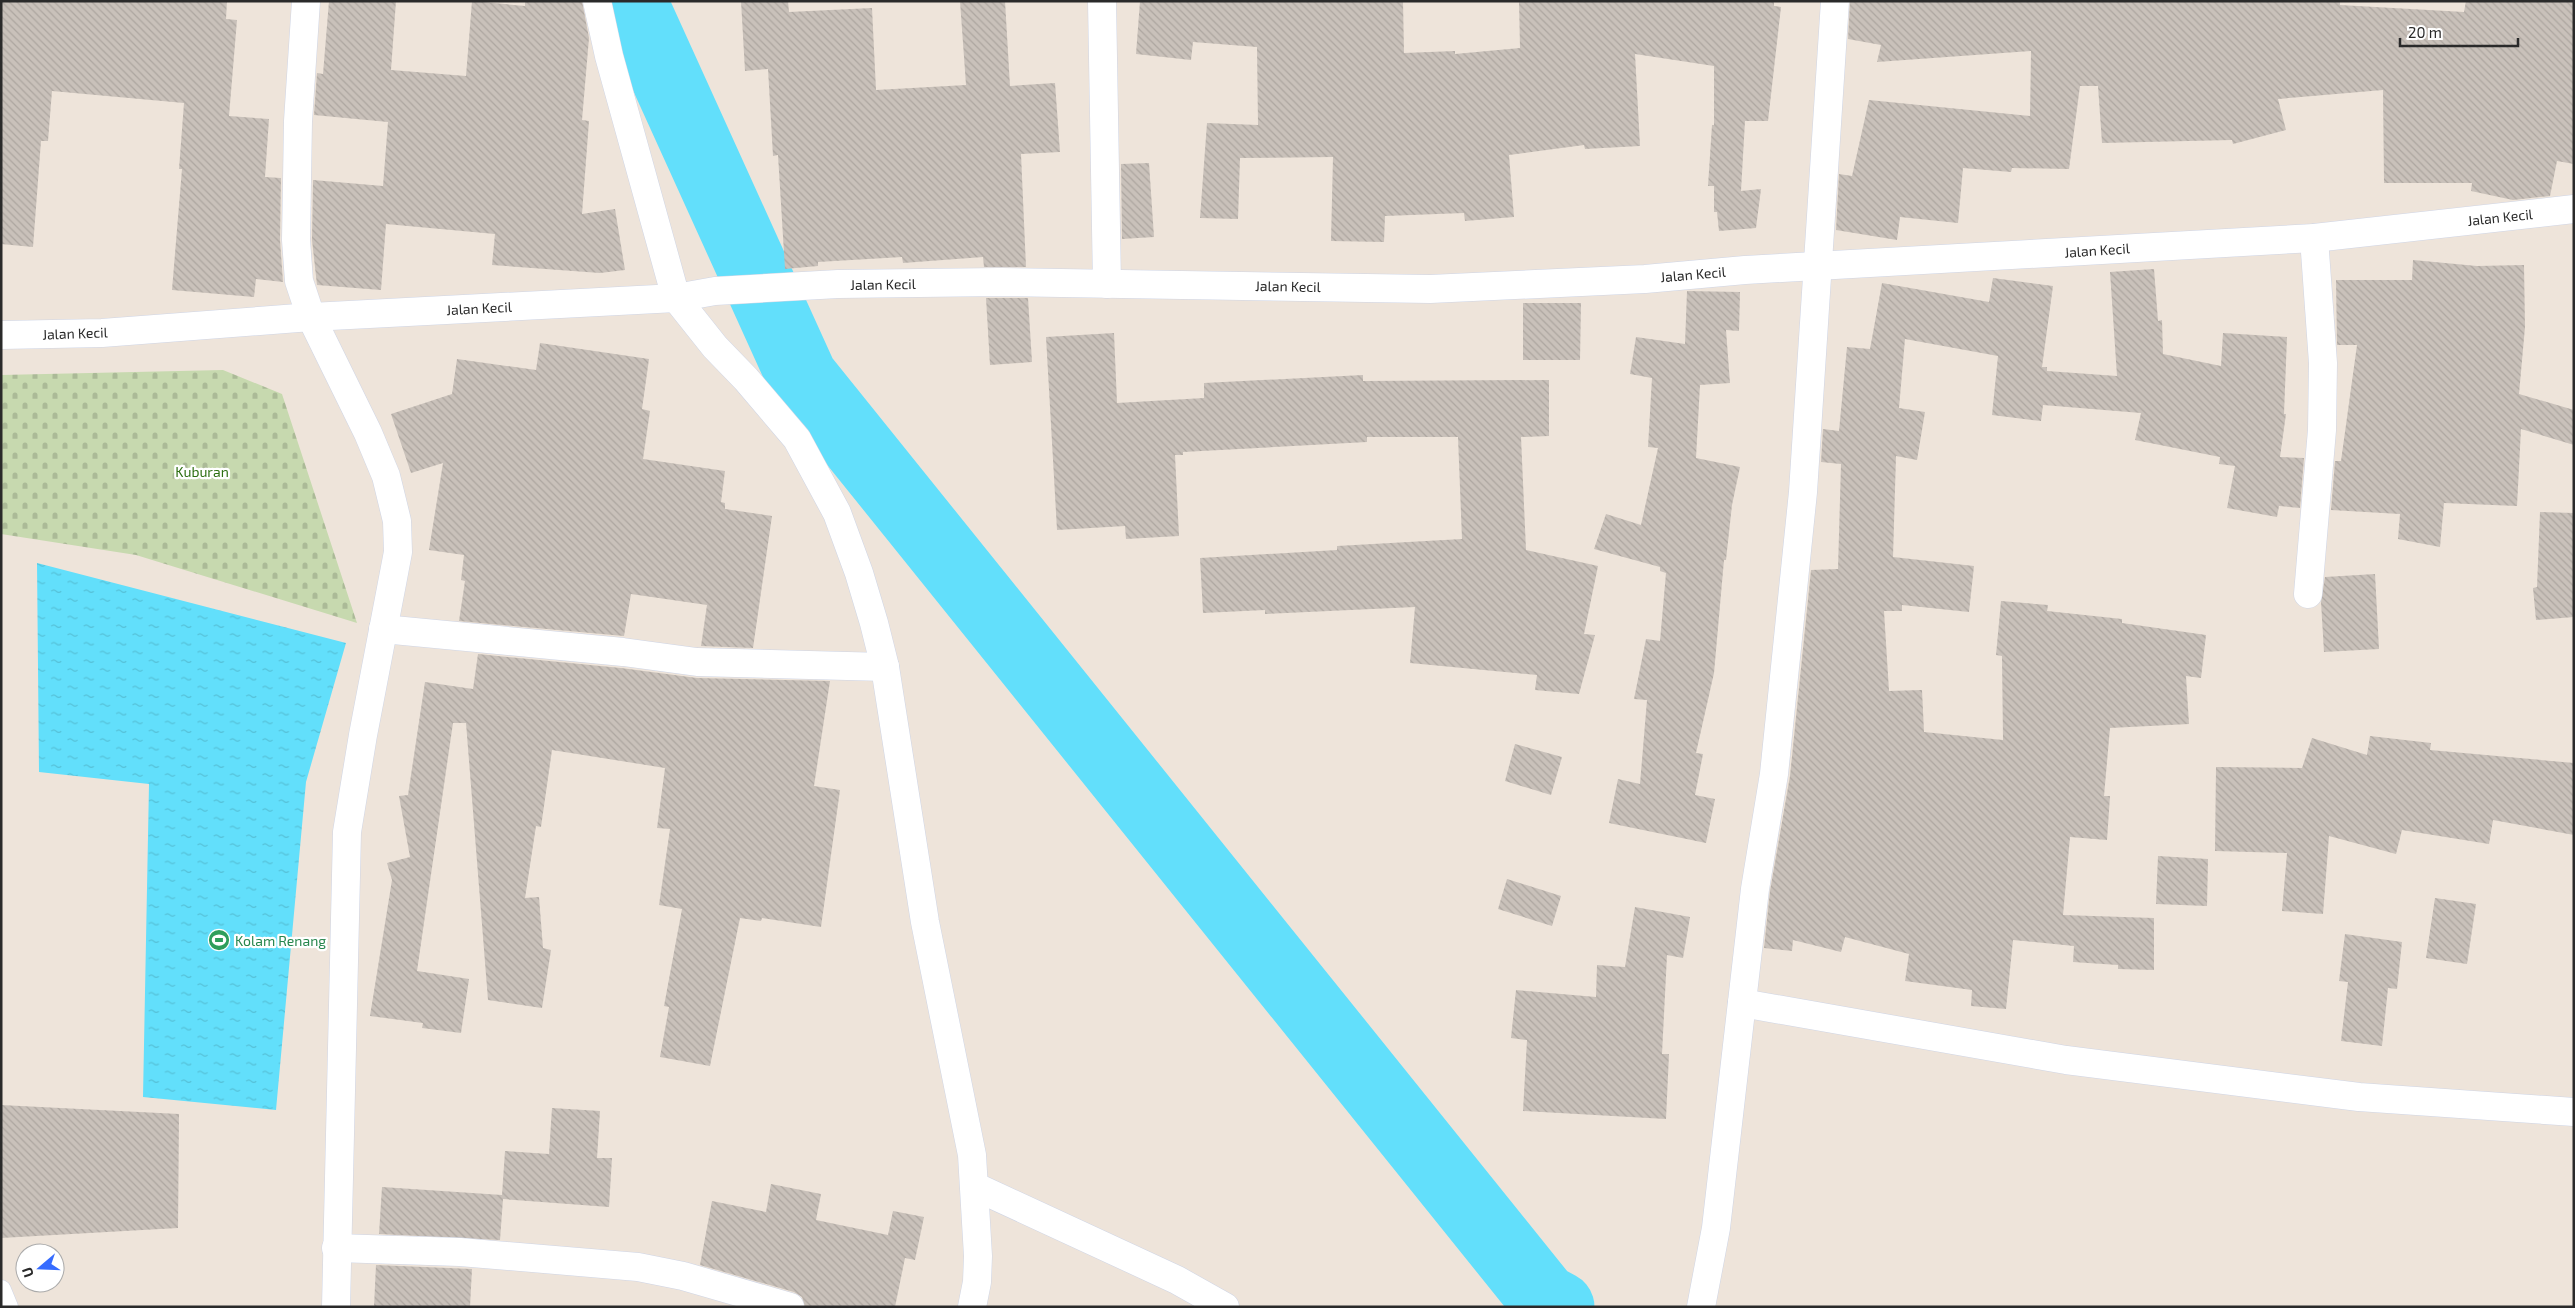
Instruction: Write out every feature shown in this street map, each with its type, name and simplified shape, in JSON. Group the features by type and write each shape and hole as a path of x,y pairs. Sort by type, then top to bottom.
{"street":[{"path":"306,1 298,121 296,232 299,281 311,317 368,433 386,476 396,521 398,552 363,735 347,832 336,1307"},
{"path":"597,1 609,56 676,298 715,347 746,379 797,439 837,513 859,573 885,667 925,922 972,1155 976,1187 978,1265 972,1307"},
{"path":"1102,1 1107,284"},
{"path":"1701,1307 1716,1228 1755,889 1775,764 1803,492 1835,1"},
{"name":"Jalan Kecil","path":"1,335 102,333 311,317 676,298 715,291 838,284 1000,282 1430,289 1645,279 1745,270 2314,238 2574,209"},
{"path":"2308,594 2322,421 2323,363 2314,238"},
{"path":"383,629 623,652 697,662 885,667"},
{"path":"1742,1002 2066,1060 2359,1097 2574,1112"},
{"path":"976,1187 1177,1280 1226,1307"},
{"path":"336,1248 460,1252 638,1267 684,1276 790,1307"}],"lane":[{"path":"1,1290 8,1307"}],"green space":[{"name":"Kuburan","path":"223,370 282,394 357,623 136,555 1,534 1,375"}],"water":[{"name":"Kolam Renang","path":"37,563 346,643 306,782 276,1110 143,1097 149,784 39,772"}],"building":[{"path":"1,1 227,1 226,19 237,20 229,116 269,119 265,177 281,178 280,240 283,282 256,279 254,297 172,290 182,169 179,169 184,103 52,91 48,141 41,141 33,247 1,244"},
{"path":"329,1 396,1 391,70 466,76 472,1 525,6 525,1 582,1 589,38 582,120 589,121 582,214 615,209 625,270 600,273 492,265 495,234 386,224 381,290 317,285 312,240 313,180 383,186 388,122 314,115 317,73 323,74"},
{"path":"741,1 788,1 789,12 872,8 876,90 966,85 960,1 1005,1 1010,86 1055,83 1060,152 1021,154 1026,267 984,267 983,257 903,263 902,257 818,262 818,266 785,269 778,155 773,156 768,69 745,71"},
{"path":"1140,1 1403,1 1404,53 1455,51 1455,54 1520,48 1519,1 1774,1 1774,6 1781,7 1768,121 1745,121 1741,191 1761,189 1756,228 1719,231 1717,212 1714,212 1714,186 1708,186 1712,125 1714,125 1714,66 1635,54 1640,146 1585,149 1584,145 1509,155 1514,217 1465,221 1464,213 1385,216 1384,242 1331,241 1333,157 1240,158 1238,219 1200,218 1207,123 1258,125 1257,47 1193,42 1191,60 1136,54"},
{"path":"1850,1 2340,1 2340,5 2464,12 2466,1 2574,1 2574,164 2557,161 2550,196 2513,200 2471,191 2472,183 2384,183 2383,90 2278,99 2286,130 2233,144 2232,140 2102,143 2098,86 2080,86 2069,169 2012,168 2011,172 1963,168 1958,223 1900,217 1897,240 1836,230 1839,174 1852,176 1869,100 2030,116 2031,51 1877,62 1881,45 1848,39"},
{"path":"1149,163 1154,237 1122,239 1121,164"},
{"path":"2413,260 2477,266 2524,265 2525,327 2519,394 2574,410 2574,445 2521,429 2517,506 2444,503 2440,547 2398,539 2400,514 2331,510 2335,461 2341,461 2357,345 2337,345 2336,280 2412,280"},
{"path":"2154,269 2158,321 2162,320 2163,354 2221,366 2223,333 2287,337 2284,414 2286,414 2280,457 2304,458 2300,508 2279,506 2277,517 2227,508 2235,466 2219,464 2220,457 2135,440 2141,413 2043,405 2041,421 1992,415 1998,356 1905,339 1899,408 1925,412 1917,460 1896,456 1893,557 1974,566 1969,612 1902,605 1902,611 1884,611 1889,691 1922,690 1924,732 2003,740 2002,656 1996,655 2001,601 2048,605 2047,611 2122,619 2122,623 2206,635 2201,678 2186,676 2189,724 2110,728 2104,796 2110,796 2107,840 2070,837 2063,915 2154,918 2154,970 2118,969 2118,965 2073,962 2074,946 2013,940 2006,1009 1971,1006 1972,990 1905,981 1909,954 1845,937 1841,952 1793,940 1792,951 1764,948 1770,891 1790,776 1811,570 1838,569 1841,464 1821,462 1823,429 1839,431 1847,347 1870,349 1882,283 1989,302 1993,278 2053,286 2042,367 2047,367 2047,371 2117,376 2110,272"},
{"path":"1687,291 1740,292 1739,331 1726,330 1730,383 1700,385 1696,458 1740,467 1732,505 1726,560 1724,560 1714,673 1696,753 1703,754 1695,795 1715,799 1706,843 1609,823 1618,779 1640,784 1647,700 1634,699 1646,639 1660,641 1666,573 1660,571 1660,567 1594,549 1606,514 1641,525 1658,448 1648,447 1652,378 1630,374 1636,337 1685,344"},
{"path":"986,298 1028,298 1032,362 990,365"},
{"path":"1523,303 1581,303 1580,360 1523,360"},
{"path":"1114,333 1117,403 1204,398 1204,383 1363,375 1363,381 1549,380 1549,436 1521,437 1526,550 1598,566 1584,634 1595,635 1579,694 1535,690 1537,675 1410,663 1415,607 1265,614 1265,610 1203,613 1200,558 1337,550 1337,546 1462,539 1458,437 1367,437 1367,442 1183,452 1183,455 1175,455 1179,536 1126,539 1125,526 1057,530 1046,337"},
{"path":"540,343 649,359 642,409 650,411 643,459 725,471 721,502 725,503 725,509 772,516 753,648 701,646 707,605 631,594 624,636 459,621 465,581 461,580 464,555 429,550 443,463 411,473 391,414 452,394 457,359 536,370"},
{"path":"2540,512 2574,513 2574,617 2536,620 2533,588 2537,587"},
{"path":"2375,574 2379,649 2324,652 2321,602 2325,577"},
{"path":"478,654 621,668 697,678 830,681 814,786 840,790 821,927 762,918 761,921 740,918 710,1066 660,1057 669,1007 664,1006 682,909 659,905 670,829 657,828 665,768 552,750 541,827 536,826 525,898 539,897 543,948 551,950 542,1008 488,1000 466,723 453,723 417,971 469,979 461,1033 422,1028 423,1023 370,1016 392,880 387,863 410,857 399,796 408,795 425,682 473,689"},
{"path":"2370,736 2431,743 2430,750 2574,763 2574,835 2493,820 2489,844 2402,830 2396,854 2329,836 2323,914 2282,911 2287,853 2215,851 2216,767 2302,768 2312,738 2367,755"},
{"path":"1515,744 1562,757 1551,795 1505,781"},
{"path":"2158,856 2208,859 2207,906 2156,904"},
{"path":"1507,879 1561,896 1552,926 1498,909"},
{"path":"2435,898 2476,904 2467,964 2426,958"},
{"path":"1635,907 1690,917 1683,958 1667,955 1662,1054 1669,1054 1666,1119 1523,1111 1527,1040 1511,1038 1516,990 1596,997 1597,965 1625,967"},
{"path":"2345,934 2402,942 2397,989 2388,988 2382,1046 2341,1041 2348,982 2339,981"},
{"path":"1,1105 179,1114 178,1228 1,1238"},
{"path":"552,1108 600,1111 597,1158 612,1158 609,1207 503,1199 500,1240 379,1234 382,1187 502,1195 505,1151 549,1154"},
{"path":"771,1184 821,1194 816,1220 888,1235 893,1211 924,1217 915,1260 905,1258 895,1307 805,1307 802,1297 794,1292 700,1265 712,1201 766,1212"},
{"path":"376,1265 472,1269 470,1307 374,1307"}],"waterway":[{"path":"634,1 636,11 802,377 1544,1299 1559,1307"}],"place":[{"name":"Kolam Renang","path":"219,940"}]}
